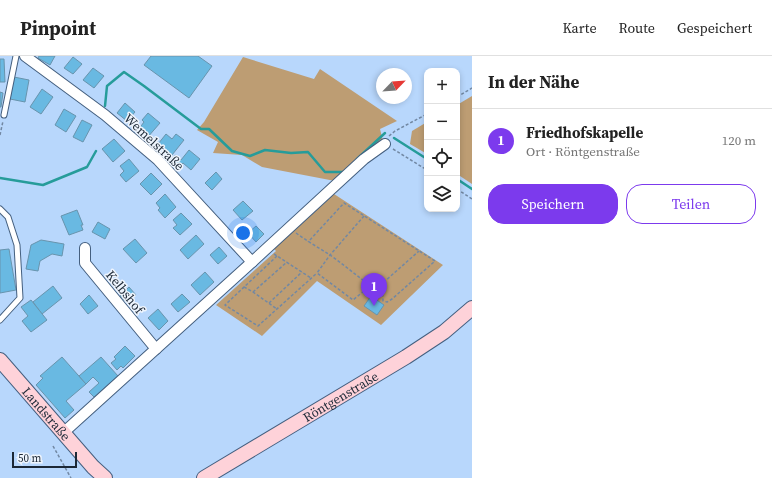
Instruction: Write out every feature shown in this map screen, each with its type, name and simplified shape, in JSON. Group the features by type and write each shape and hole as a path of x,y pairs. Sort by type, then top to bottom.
{"main road":[{"name":"Röntgenstraße","path":"204,478 406,357 444,332 472,308"},
{"name":"Landstraße","path":"0,360 97,473 105,478"}],"street":[{"name":"Wemelstraße","path":"25,56 105,115 158,160 252,262"},
{"path":"63,433 267,249 364,159 385,144"},
{"name":"Kelbshof","path":"85,248 85,263 156,349"}],"lane":[{"path":"4,115 16,56"},
{"path":"0,209 8,217 17,245 20,298 0,320"}],"path":[{"path":"460,95 472,88"},
{"path":"0,135 4,115"},
{"path":"424,116 390,134 385,144 424,168"},
{"path":"460,191 472,199"},
{"path":"290,228 308,242 330,255 383,296 383,301 387,302 435,261 344,203 308,242"},
{"path":"277,256 225,305 258,326 316,274 330,255 364,216"},
{"path":"267,249 311,278"},
{"path":"375,290 419,251"},
{"path":"253,292 287,262"},
{"path":"269,303 302,272"},
{"path":"316,274 353,300 370,286"},
{"path":"244,287 277,309"},
{"path":"53,446 71,478"}],"shaded area":[{"path":"243,57 314,79 320,69 397,121 380,129 383,141 335,181 262,167 242,155 213,153 218,142 197,130 204,122"},
{"path":"472,96 472,184 460,176 460,103"},
{"path":"424,124 424,152 410,144 412,131"},
{"path":"334,194 443,265 381,325 317,281 262,336 216,305 276,251 274,249"}],"building":[{"path":"39,56 55,56 50,65 38,58"},
{"path":"151,56 198,56 212,66 189,98 144,65"},
{"path":"73,57 82,64 73,74 64,68"},
{"path":"0,59 4,59 5,82 0,82"},
{"path":"93,68 104,76 94,88 83,80"},
{"path":"14,77 29,80 25,102 10,99"},
{"path":"42,89 53,97 41,114 30,107"},
{"path":"0,92 3,93 1,107 0,107"},
{"path":"125,103 135,112 127,121 117,113"},
{"path":"64,109 76,116 66,132 55,125"},
{"path":"148,113 160,123 147,138 138,130 144,122 142,120"},
{"path":"82,120 92,125 83,142 73,137"},
{"path":"166,134 172,139 176,134 184,140 172,155 158,144"},
{"path":"114,139 125,151 113,162 102,149"},
{"path":"189,150 200,159 191,170 183,163 179,167 170,160 175,155 181,160"},
{"path":"129,159 139,171 126,182 120,175 124,171 120,166"},
{"path":"216,172 222,179 212,190 205,183"},
{"path":"151,173 162,184 151,195 140,184"},
{"path":"165,194 176,207 165,218 158,210 160,208 156,203"},
{"path":"243,201 253,211 242,220 233,210"},
{"path":"77,210 83,225 81,225 83,230 69,235 61,216"},
{"path":"181,213 192,224 180,235 173,228 177,225 173,220"},
{"path":"98,222 110,229 105,239 92,232"},
{"path":"256,226 264,234 256,242 248,233"},
{"path":"196,235 204,244 188,259 180,250"},
{"path":"135,239 147,253 136,263 123,249"},
{"path":"41,240 64,244 62,256 52,254 40,261 38,271 26,269 31,245"},
{"path":"219,247 227,256 218,264 210,255"},
{"path":"9,249 16,290 0,293 0,250"},
{"path":"205,272 214,282 200,295 191,285"},
{"path":"53,286 62,298 42,314 33,302"},
{"path":"129,287 136,295 127,303 120,296"},
{"path":"182,294 190,302 178,312 171,304"},
{"path":"89,295 98,306 88,314 80,304"},
{"path":"371,296 384,305 377,315 364,306"},
{"path":"31,300 47,320 31,332 22,321 28,316 21,307"},
{"path":"158,309 168,321 159,330 148,318"},
{"path":"125,346 135,356 123,368 121,366 117,370 111,363 116,359 114,357"},
{"path":"62,357 86,384 66,401 74,410 65,418 36,385 43,378 40,376"},
{"path":"101,357 118,376 94,397 89,392 99,383 93,377 86,384 79,376"}],"waterway":[{"path":"105,106 107,86 124,72 201,129 209,129 232,151 250,156 265,150 291,153 308,152 325,172 343,172"},
{"path":"357,159 385,133"},
{"path":"394,138 424,157"},
{"path":"0,178 43,185 87,167 96,151"},
{"path":"460,181 472,189"}],"place":[{"name":"Friedhofskapelle","path":"374,306"}]}
